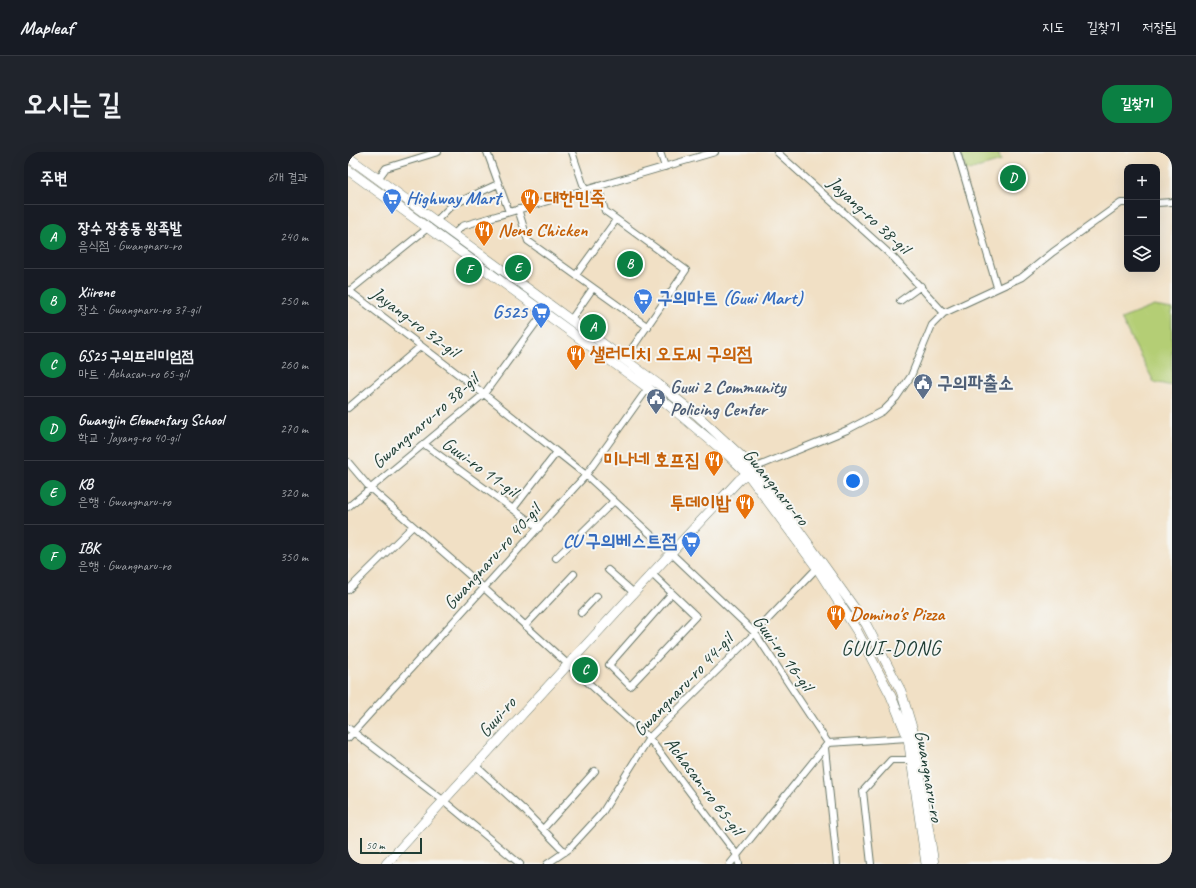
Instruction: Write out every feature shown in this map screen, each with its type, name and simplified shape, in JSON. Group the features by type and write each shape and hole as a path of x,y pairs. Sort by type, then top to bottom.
{"main road":[{"name":"Gwangnaru-ro","path":"348,157 698,416 750,470 866,624 901,691 920,758 934,864"},
{"name":"Gwangnaru-ro","path":"348,170 429,227 648,388 728,454 750,470 858,631 891,696 908,738 926,864"},
{"name":"Guui-ro","path":"386,864 567,665 750,470"}],"street":[{"path":"378,179 386,168 438,152"},
{"path":"487,152 509,212"},
{"path":"572,152 585,190"},
{"path":"660,152 665,167"},
{"path":"454,234 462,226 715,152"},
{"name":"Jayang-ro 38-gil","path":"776,152 863,228 921,286 944,313"},
{"path":"956,152 998,287"},
{"path":"436,221 452,205 498,184"},
{"path":"598,186 605,211 686,270 624,360"},
{"path":"1160,203 1172,202"},
{"path":"750,470 796,449 847,430 883,411 896,398 911,376 932,325 944,313 1022,277 1053,252 1121,203 1124,203"},
{"path":"518,210 528,241 648,327"},
{"path":"576,275 616,220"},
{"path":"348,291 429,227"},
{"path":"900,301 921,286"},
{"path":"570,321 593,288"},
{"name":"Jayang-ro 32-gil","path":"348,291 484,394 557,452 586,476 671,553"},
{"name":"Gwangnaru-ro 38-gil","path":"348,507 484,394 544,312"},
{"path":"348,408 421,346"},
{"name":"Gwangnaru-ro 40-gil","path":"348,738 586,476 648,388"},
{"name":"Guui-ro 11-gil","path":"424,444 539,528"},
{"path":"513,509 557,452"},
{"name":"Achasan-ro 65-gil","path":"348,462 370,488 484,588 649,738 737,855 739,864"},
{"path":"556,558 614,501"},
{"path":"348,590 413,526"},
{"name":"Guui-ro 16-gil","path":"671,553 755,633 827,746 837,864"},
{"name":"Gwangnaru-ro 44-gil","path":"547,864 565,852 602,813 649,738 755,633 817,568"},
{"path":"608,570 634,593"},
{"path":"525,626 574,574"},
{"path":"652,574 672,593 696,616 630,686 609,665 672,593"},
{"path":"581,613 597,596"},
{"path":"348,728 444,801 520,864"},
{"path":"730,864 827,746 908,738"},
{"path":"871,864 864,791 891,760 911,760"},
{"path":"476,766 543,828 565,852"},
{"path":"543,828 594,771"}],"green space":[{"path":"960,152 998,152 1001,161 966,171"},
{"path":"1154,306 1172,309 1172,386 1154,382 1121,319"}],"place":[{"name":"Gwangjin Elementary School","path":"1013,178"},
{"name":"Highway Mart","path":"392,215"},
{"name":"대한민죽","path":"530,215"},
{"name":"Nene Chicken","path":"484,247"},
{"name":"Xiirene","path":"630,264"},
{"name":"KB","path":"518,268"},
{"name":"IBK","path":"469,270"},
{"name":"구의마트 (Guui Mart)","path":"643,315"},
{"name":"장수 장충동 왕족발","path":"593,327"},
{"name":"G525","path":"541,329"},
{"name":"샐러디치 오도씨 구의점","path":"576,371"},
{"name":"구의파출소","path":"923,400"},
{"name":"Guui 2 Community Policing Center","path":"656,415"},
{"name":"미나네 호프집","path":"714,477"},
{"name":"투데이밥","path":"745,520"},
{"name":"CU 구의베스트점","path":"691,558"},
{"name":"Domino's Pizza","path":"836,631"},
{"name":"GS25 구의프리미엄점","path":"585,670"}],"district":[{"name":"GUUI-DONG","path":"891,648"}]}
